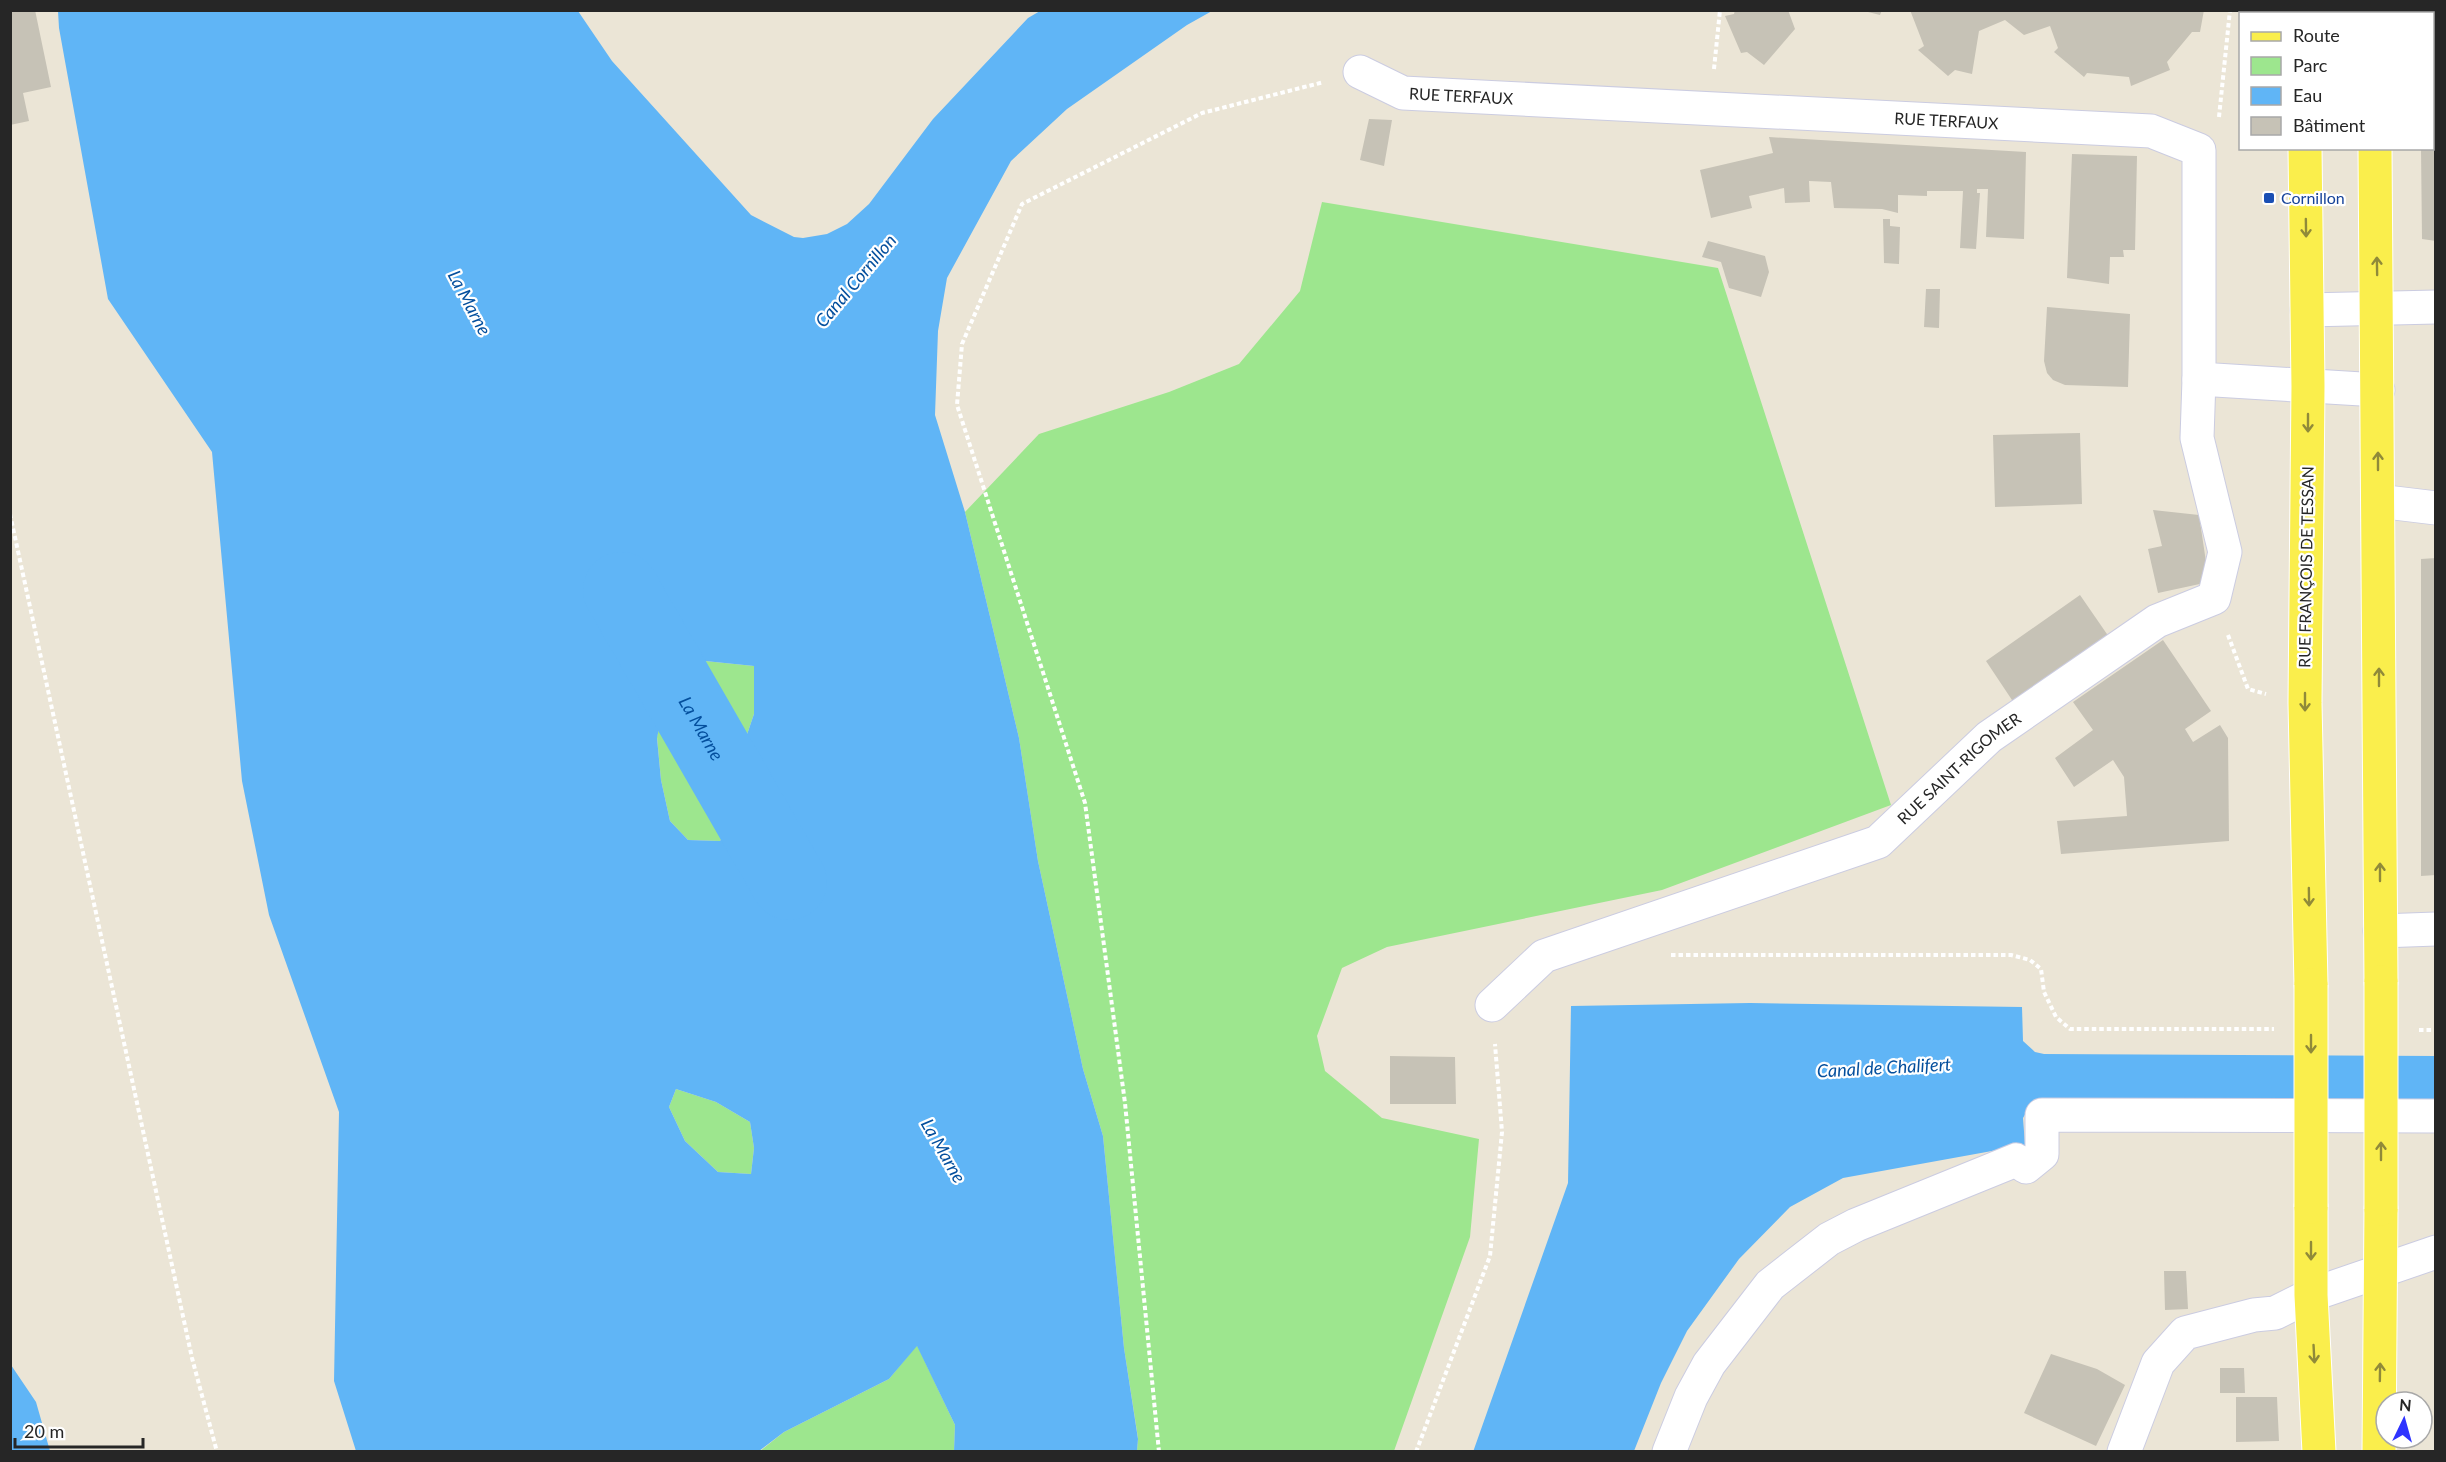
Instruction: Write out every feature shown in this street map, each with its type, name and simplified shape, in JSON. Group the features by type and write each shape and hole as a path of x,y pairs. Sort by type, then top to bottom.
{"main road":[{"name":"RUE FRANÇOIS DE TESSAN","path":"2305,150 2308,386 2305,703 2311,985 2311,1296"},
{"path":"2375,150 2378,307 2381,1209 2379,1452"},
{"path":"2311,1296 2319,1452"}],"street":[{"name":"RUE TERFAUX","path":"1360,72 1403,93 2151,131 2199,150"},
{"path":"2199,150 2197,438 2225,552 2214,598"},
{"path":"2307,310 2436,307"},
{"path":"2199,379 2378,390"},
{"path":"2378,501 2436,508"},
{"name":"RUE SAINT-RIGOMER","path":"1492,1005 1544,956 1878,842 1989,737 2157,621 2214,598"},
{"path":"2380,931 2436,929"},
{"path":"1669,1452 1691,1397 1709,1364 1770,1285 1829,1239 1857,1225 2016,1160 2026,1167 2042,1154 2042,1115 2436,1116"},
{"path":"2124,1452 2158,1363 2185,1334 2254,1315 2275,1313 2311,1296 2436,1252"}],"path":[{"path":"1710,109 1720,10"},
{"path":"2199,150 2216,141 2230,10"},
{"path":"1159,1452 1125,1103 1085,803 957,405 962,345 1022,204 1202,113 1360,72"},
{"path":"10,514 192,1358 217,1452"},
{"path":"2214,598 2248,689 2305,703"},
{"path":"1664,956 2011,955 2030,960 2041,969 2044,992 2056,1017 2070,1029 2282,1029"},
{"path":"1416,1452 1490,1256 1502,1132 1492,1005"},
{"path":"2412,1030 2436,1030"}],"green space":[{"path":"1322,202 1718,268 1891,805 1662,890 1387,947 1342,968 1317,1036 1325,1071 1382,1118 1479,1139 1470,1237 1394,1451 1137,1451 1138,1438 1124,1348 1103,1136 1083,1069 1038,861 1019,738 965,512 1039,434 1169,392 1239,364 1300,291"},
{"path":"705,661 754,666 754,714 739,758 736,812 720,841 688,840 670,821 661,780 657,737 665,700 678,668"},
{"path":"676,1089 716,1102 750,1122 754,1148 751,1174 718,1172 685,1141 669,1107"},
{"path":"917,1345 955,1425 954,1451 759,1452 784,1432 889,1379"}],"water":[{"name":"Canal Cornillon","path":"58,11 578,11 612,61 751,215 794,237 803,238 827,234 847,224 869,204 933,119 1028,18 1040,11 1212,11 1187,25 1067,109 1011,161 947,278 938,331 935,415 965,512 1019,738 1038,861 1083,1069 1103,1136 1124,1348 1138,1439 1137,1451 954,1451 955,1425 917,1346 889,1379 784,1432 759,1451 356,1451 334,1381 339,1112 269,915 242,781 212,452 108,299 59,28","holes":["705,661 754,666 754,714 739,758 736,812 720,841 688,840 670,821 661,780 657,738 665,700 678,668","676,1089 716,1102 750,1122 754,1148 751,1174 718,1172 685,1141 669,1107"]},
{"name":"Canal de Chalifert","path":"1750,1003 2022,1007 2023,1041 2035,1052 2044,1054 2435,1056 2435,1103 2027,1111 2023,1118 2025,1145 1843,1178 1790,1207 1739,1259 1687,1331 1661,1383 1634,1451 1473,1452 1568,1183 1571,1006"},
{"path":"11,1365 36,1402 50,1451 11,1451"}],"building":[{"path":"10,10 35,10 51,87 23,93 29,121 10,125"},
{"path":"1735,10 1788,10 1795,29 1764,65 1747,52 1741,53 1725,16 1734,14"},
{"path":"1860,10 1882,10 1880,15"},
{"path":"1910,10 2204,10 2200,32 2192,32 2167,62 2170,70 2131,86 2129,77 2087,73 2084,77 2054,52 2058,48 2050,26 2024,35 2005,20 1979,31 1972,74 1955,70 1948,76 1918,50 1924,46"},
{"path":"2434,25 2436,25 2436,241 2422,239 2421,150 2434,150"},
{"path":"1369,119 1392,120 1384,166 1360,160"},
{"path":"1769,137 2026,152 2024,239 1986,237 1988,189 1977,189 1977,193 1980,193 1976,249 1960,248 1963,191 1927,191 1927,196 1898,195 1898,213 1882,209 1834,208 1831,182 1809,181 1810,202 1785,203 1784,188 1749,196 1752,208 1711,218 1700,170 1773,153"},
{"path":"2072,154 2137,156 2135,250 2123,250 2124,257 2110,257 2109,284 2067,278"},
{"path":"1883,219 1890,219 1890,226 1900,227 1899,264 1884,263"},
{"path":"1708,241 1765,256 1769,272 1761,297 1729,288 1721,262 1702,257"},
{"path":"1926,289 1940,289 1939,328 1924,327"},
{"path":"2047,307 2130,314 2128,387 2065,385 2053,380 2047,373 2044,361"},
{"path":"2080,433 2082,504 1995,507 1993,435"},
{"path":"2153,510 2199,515 2209,582 2158,593 2148,549 2162,546"},
{"path":"2436,558 2436,875 2421,876 2421,559"},
{"path":"2080,595 2109,637 2014,703 1986,661"},
{"path":"2163,640 2211,711 2185,729 2193,742 2220,725 2228,738 2229,841 2061,854 2057,821 2127,816 2124,777 2113,760 2074,787 2055,758 2093,730 2073,702"},
{"path":"1390,1056 1455,1057 1456,1104 1390,1104"},
{"path":"2164,1271 2186,1271 2188,1309 2165,1310"},
{"path":"2051,1354 2097,1369 2125,1385 2096,1446 2024,1413"},
{"path":"2220,1368 2244,1368 2245,1393 2220,1393"},
{"path":"2236,1397 2277,1397 2279,1441 2236,1442"}],"waterway":[{"name":"La Marne","path":"621,590 789,882"}],"place":[{"name":"Cornillon","path":"2269,198"}]}
